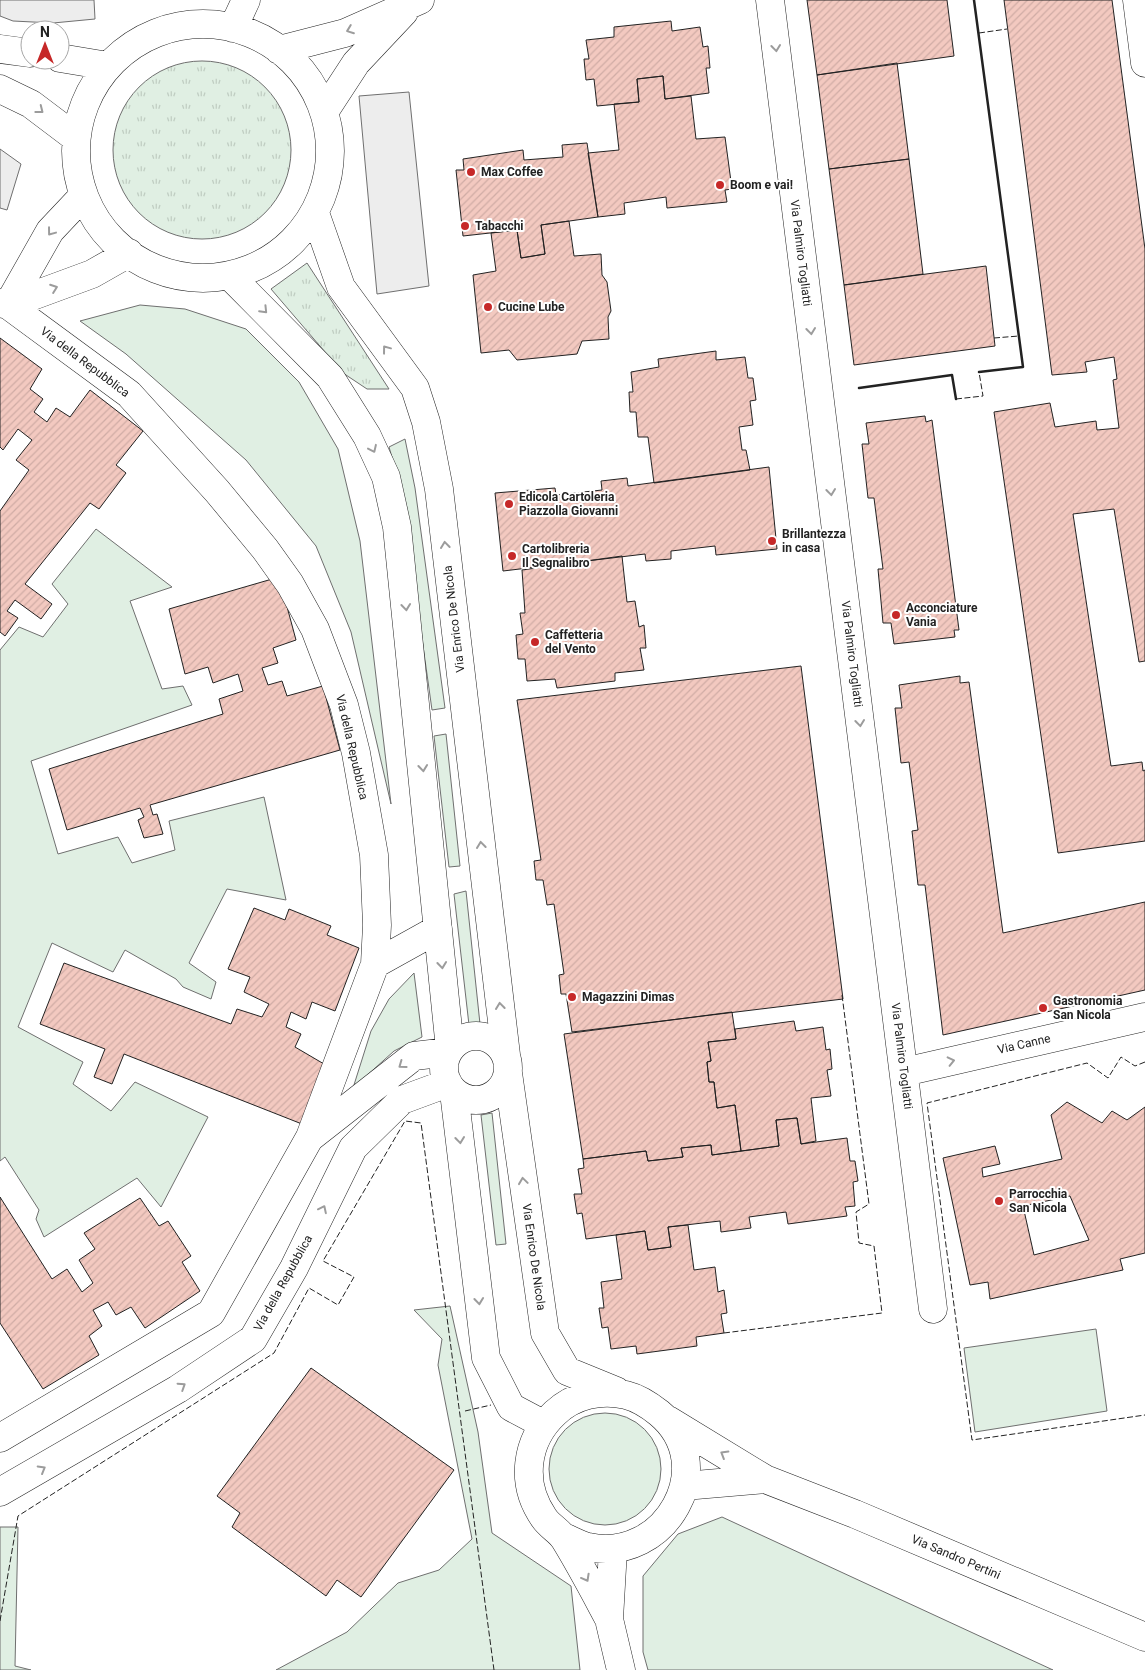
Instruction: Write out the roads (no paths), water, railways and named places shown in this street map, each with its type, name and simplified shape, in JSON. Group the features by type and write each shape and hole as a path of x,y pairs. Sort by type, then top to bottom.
{"street":[{"path":"233,28 246,0"},
{"name":"Via Palmiro Togliatti","path":"770,0 932,1309"},
{"path":"1137,0 1145,63"},
{"path":"279,50 345,33 416,2"},
{"path":"324,112 356,63 416,2"},
{"path":"192,25 222,25 233,28 253,34 279,50 307,77 324,112 330,138 330,165 324,190 315,213 293,242 263,263 230,276 189,278 150,267 122,250 99,225 84,196 76,167 76,138 81,112 92,88 108,66 132,45 160,31 192,25"},
{"path":"0,49 20,52"},
{"path":"70,60 108,66"},
{"path":"0,89 31,104 76,138"},
{"path":"4,304 50,232 84,196"},
{"name":"Via Enrico De Nicola","path":"315,213 341,287 415,388 426,422 439,489 507,1064 545,1333 567,1371 627,1395"},
{"path":"4,304 92,274 129,253"},
{"path":"230,276 330,377 367,436 386,477 397,527 438,929 449,1050 444,1064 444,1076 451,1088 486,1358 511,1407 543,1424"},
{"name":"Via della Repubblica","path":"0,1438 211,1313 310,1137 375,964 377,925 374,855 356,752 331,665 315,629 298,599 265,549 217,491 129,394 4,304"},
{"path":"375,964 438,929"},
{"name":"Via Canne","path":"904,1072 1145,1017"},
{"path":"449,1050 466,1037 477,1036 499,1045 507,1064 501,1089 492,1096 480,1100 469,1100 451,1088"},
{"name":"Via della Repubblica","path":"310,1137 414,1056 449,1050"},
{"name":"Via della Repubblica","path":"0,1492 178,1390 253,1339 294,1268 353,1148 402,1100 451,1088"},
{"path":"603,1393 627,1395 648,1404 667,1419 679,1439 685,1462 684,1486 676,1510 659,1530 638,1543 612,1550 587,1547 564,1537 545,1520 532,1497 528,1472 532,1447 543,1424 560,1408 581,1397 603,1393"},
{"name":"Via Sandro Pertini","path":"667,1419 765,1479 856,1514 1145,1637"},
{"name":"Via Sandro Pertini","path":"684,1486 765,1479"},
{"path":"564,1537 609,1619"},
{"path":"612,1550 609,1619 620,1670"}],"place":[{"name":"Max Coffee","path":"471,172"},
{"name":"Boom e vai!","path":"720,185"},
{"name":"Tabacchi","path":"465,226"},
{"name":"Cucine Lube","path":"488,307"},
{"name":"Edicola Cartoleria Piazzolla Giovanni","path":"509,504"},
{"name":"Brillantezza in casa","path":"772,541"},
{"name":"Cartolibreria Il Segnalibro","path":"512,556"},
{"name":"Acconciature Vania","path":"896,615"},
{"name":"Caffetteria del Vento","path":"535,642"},
{"name":"Magazzini Dimas","path":"572,997"},
{"name":"Gastronomia San Nicola","path":"1043,1008"},
{"name":"Parrocchia San Nicola","path":"999,1201"}]}
